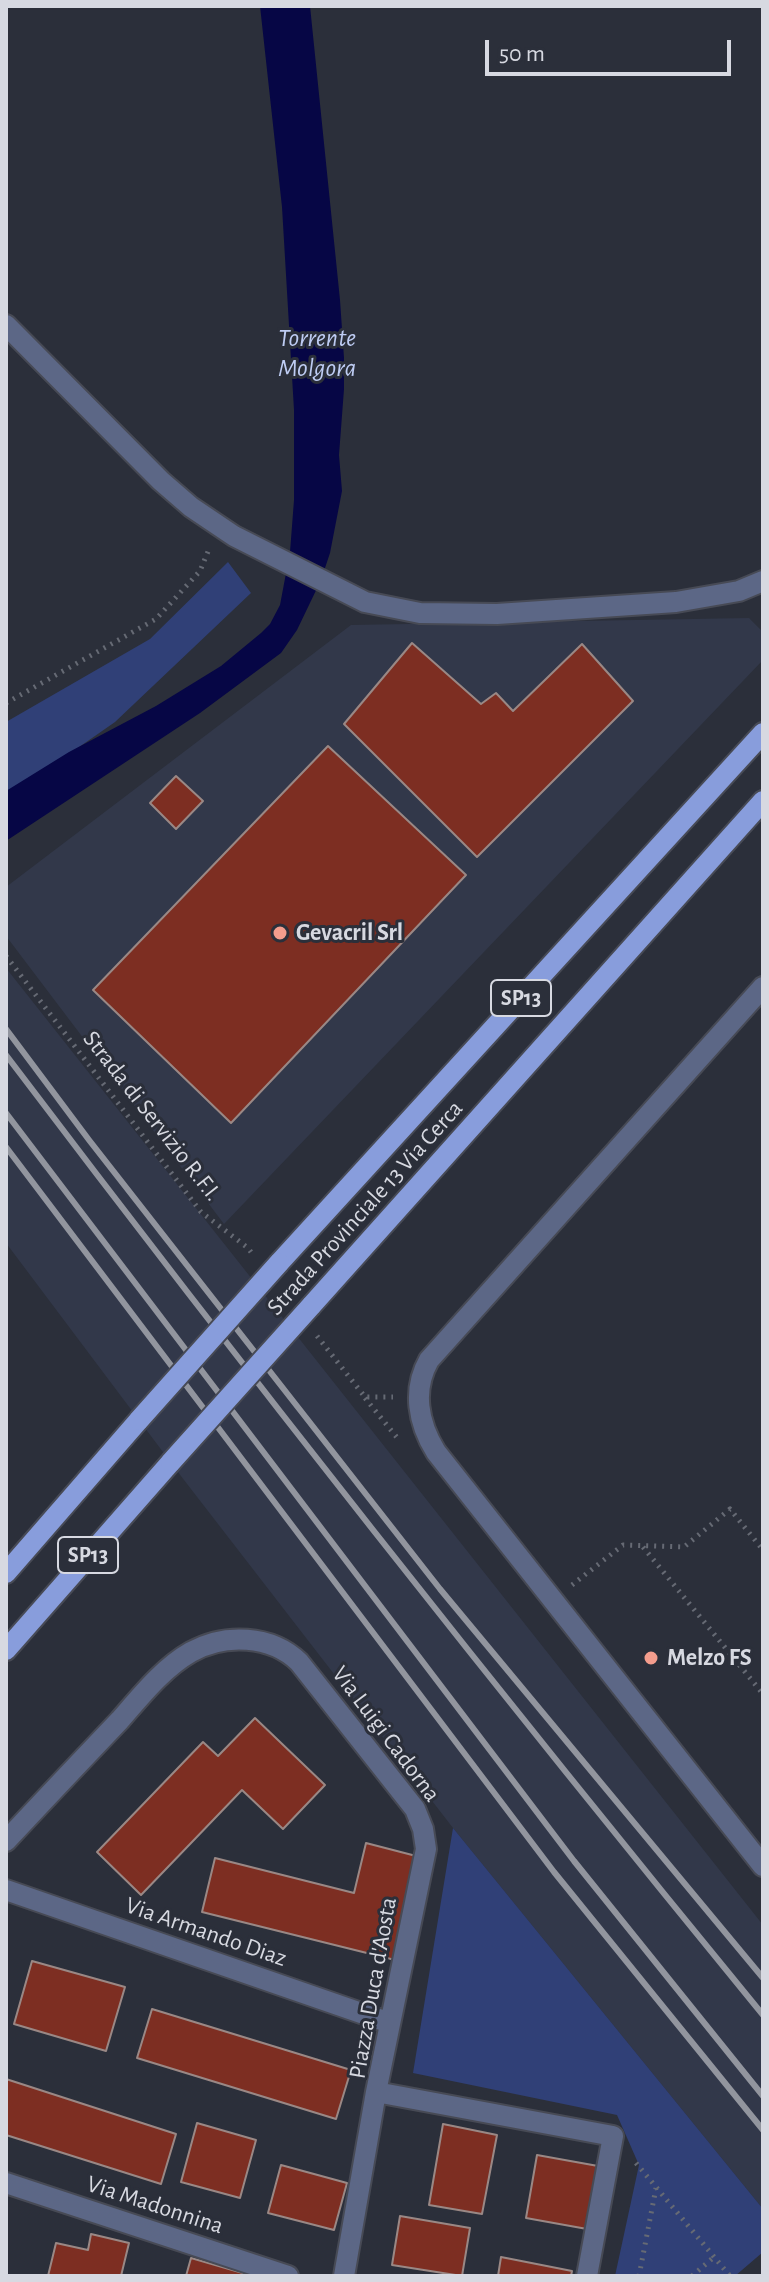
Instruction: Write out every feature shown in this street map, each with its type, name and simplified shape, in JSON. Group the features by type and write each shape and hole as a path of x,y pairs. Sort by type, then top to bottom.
{"main road":[{"name":"Strada Provinciale 13 Via Cerca","path":"6,1573 279,1263 763,733"},
{"name":"Strada Provinciale 13 Via Cerca","path":"6,1650 121,1517 763,801"}],"street":[{"path":"6,325 161,481 191,507 253,545 365,602 420,613 497,614 676,602 739,591 763,581"},
{"path":"763,987 429,1360 421,1376 419,1398 426,1435 436,1452 763,1866"},
{"name":"Via Luigi Cadorna","path":"6,1841 165,1671 190,1652 217,1643 249,1639 269,1642 292,1656 415,1809 423,1829 426,1849"},
{"name":"Piazza Duca d'Aosta","path":"426,1849 376,2092 613,2136"},
{"name":"Via Armando Diaz","path":"6,1890 390,2023"},
{"path":"344,2276 376,2092"},
{"path":"587,2276 613,2136"},
{"name":"Via Madonnina","path":"6,2183 288,2276"}],"path":[{"path":"6,703 156,619 200,571 220,526"},
{"name":"Strada di Servizio R.F.I.","path":"6,956 201,1212 248,1248 257,1260"},
{"path":"316,1335 403,1445"},
{"path":"365,1397 419,1398"},
{"path":"553,1600 623,1545 684,1547 730,1509 763,1550"},
{"path":"643,1546 763,1694"},
{"path":"613,2136 728,2274"},
{"path":"639,2276 657,2187"},
{"path":"692,2276 714,2257"}],"shaded area":[{"path":"228,562 251,593 115,722 6,798 6,722 150,639"},
{"name":"Gevacril Srl","path":"749,618 763,632 763,660 224,1224 6,936 6,887 351,625"},
{"path":"6,968 763,1925 763,2209 453,1828 184,1480 6,1243"},
{"path":"453,1828 763,2209 763,2252 735,2276 615,2276 639,2165 617,2115 413,2073"}],"water":[{"name":"Torrente Molgora","path":"260,6 310,6 344,358 339,455 342,491 330,553 297,630 281,653 200,713 6,841 6,791 221,666 270,624 280,605 290,552 294,500 294,410 282,207"}],"building":[{"path":"412,643 481,704 496,693 513,711 582,644 633,701 477,857 344,724"},
{"name":"Gevacril Srl","path":"328,746 466,875 231,1123 93,990"},
{"path":"176,776 203,801 176,829 150,803"},
{"path":"255,1718 325,1785 283,1829 242,1790 141,1895 97,1852 203,1742 218,1756"},
{"path":"366,1843 420,1857 395,1960 202,1912 215,1858 354,1893"},
{"path":"32,1961 125,1987 106,2051 14,2024"},
{"path":"152,2009 351,2070 336,2119 137,2058"},
{"path":"6,2079 176,2134 161,2184 6,2135"},
{"path":"197,2123 256,2140 240,2198 181,2182"},
{"path":"443,2124 497,2135 482,2214 429,2205"},
{"path":"537,2155 598,2166 587,2229 526,2218"},
{"path":"281,2165 347,2183 334,2230 268,2213"},
{"path":"400,2216 470,2228 462,2276 392,2265"},
{"path":"91,2234 129,2243 121,2276 48,2276 56,2243 88,2250"},
{"path":"501,2257 572,2271 571,2276 498,2276"},
{"path":"191,2258 253,2276 186,2276"}],"railway":[{"path":"6,1029 440,1589 763,1978"},
{"path":"6,1055 380,1539 763,2015"},
{"path":"6,1113 574,1861 763,2096"},
{"path":"6,1147 554,1872 763,2130"}],"place":[{"name":"Gevacril Srl","path":"280,933"},
{"name":"Melzo FS","path":"651,1658"}]}
